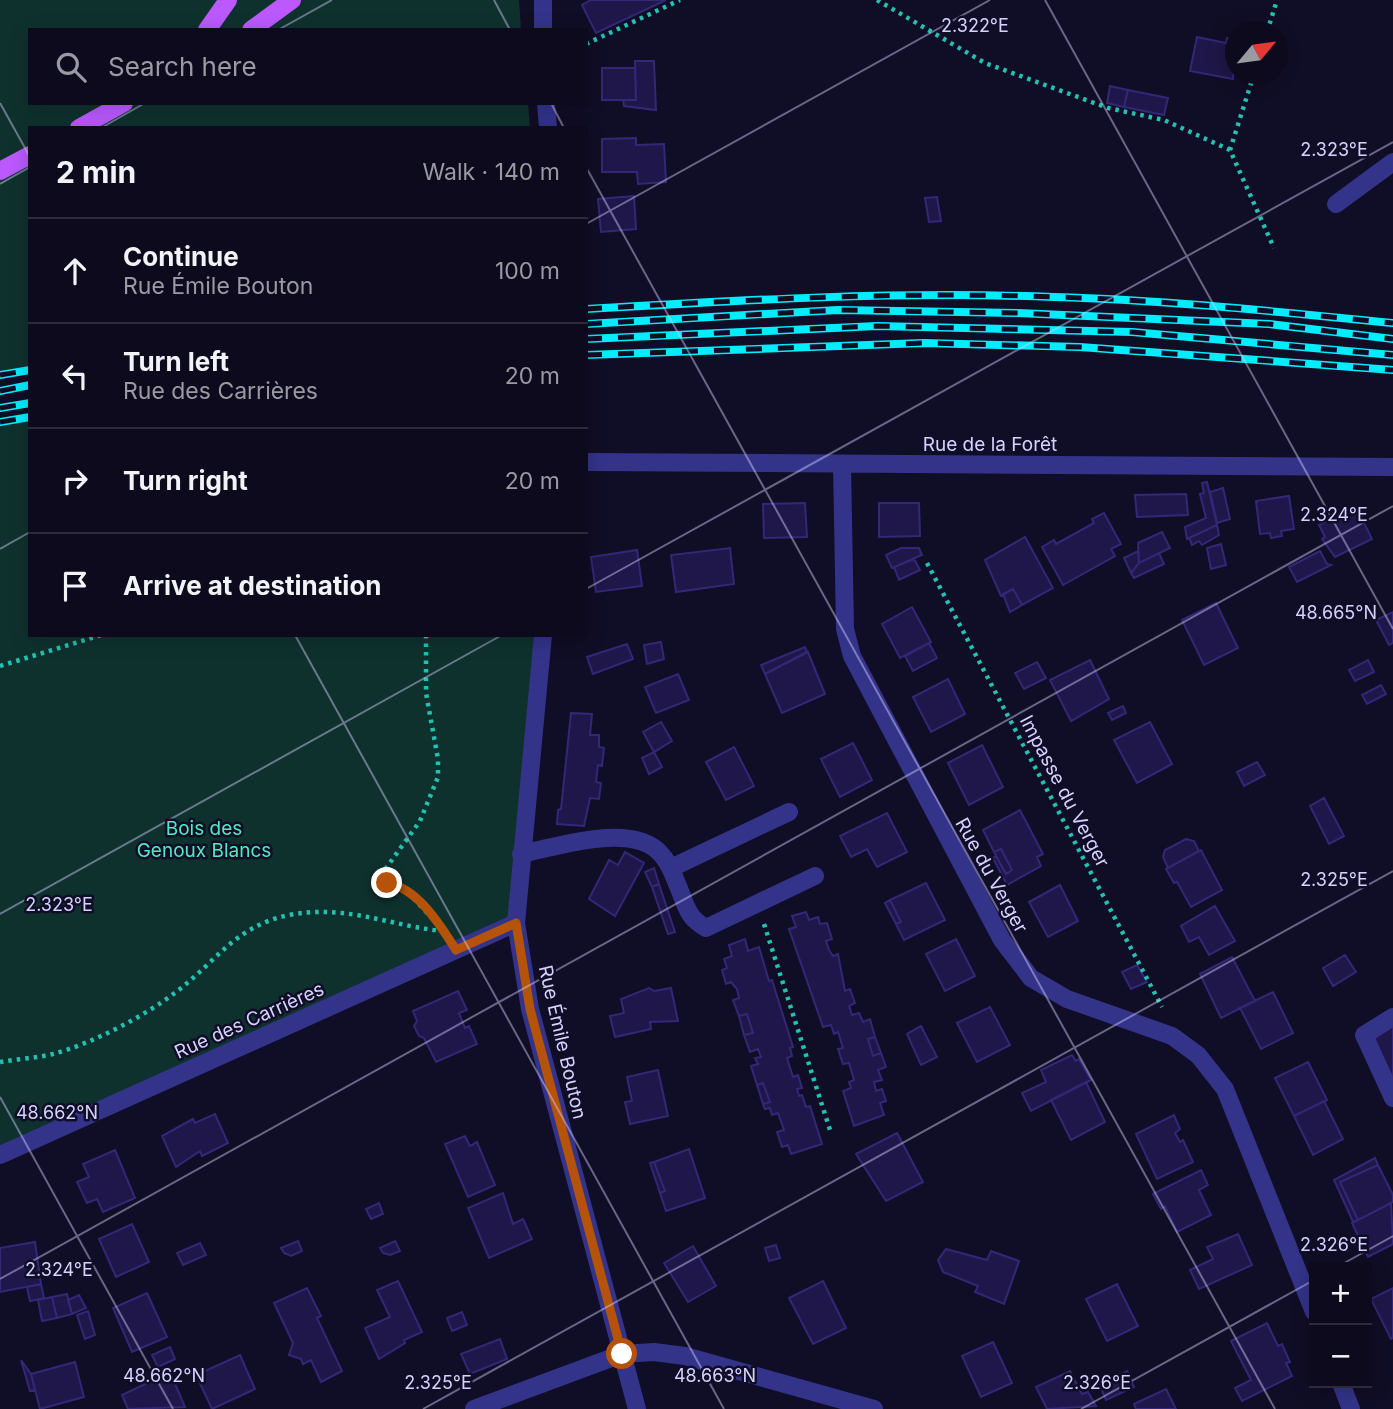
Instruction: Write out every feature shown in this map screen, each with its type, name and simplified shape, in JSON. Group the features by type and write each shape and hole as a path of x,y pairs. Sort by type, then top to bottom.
{"main road":[{"path":"208,28 228,0"},
{"path":"254,28 292,0"},
{"path":"83,126 120,105"},
{"path":"0,171 28,156"}],"street":[{"path":"543,0 543,28"},
{"path":"546,105 548,126"},
{"path":"1336,204 1393,162"},
{"name":"Rue de la Forêt","path":"588,462 1393,467"},
{"name":"Rue du Verger","path":"842,464 845,629 852,656 1002,940 1031,978 1066,999 1172,1037 1198,1055 1225,1089 1309,1299"},
{"path":"1393,473 1393,480"},
{"name":"Rue Émile Bouton","path":"543,637 516,923 530,1009 637,1409"},
{"path":"671,868 789,811"},
{"path":"521,854 623,837 643,841 659,852 671,868 692,920 706,928 815,876"},
{"name":"Rue des Carrières","path":"0,1155 516,923"},
{"path":"1393,1017 1364,1035 1393,1098"},
{"path":"474,1409 622,1354 654,1352 685,1356 874,1409"},
{"path":"1343,1388 1351,1409"}],"path":[{"path":"588,43 680,0"},
{"path":"877,0 985,63 1108,108 1164,120 1230,150 1274,248"},
{"path":"1270,21 1277,0"},
{"path":"1230,150 1251,84"},
{"name":"Impasse du Verger","path":"927,562 1157,993 1172,1037"},
{"path":"0,666 94,637"},
{"path":"426,637 426,693 438,759 438,777 420,821 384,871 382,878 387,883 404,888 444,931 456,950"},
{"path":"757,903 831,1133"},
{"path":"0,1062 54,1054 140,1018 178,991 227,943 286,915 322,911 379,917 419,929 444,931"}],"green space":[{"path":"0,0 519,0 521,28 28,28 28,105 528,105 530,126 28,126 28,370 0,375"},
{"name":"Bois des Genoux Blancs","path":"28,417 28,637 543,637 516,923 0,1148 0,422"}],"building":[{"path":"591,0 666,0 596,33 582,5"},
{"path":"1197,37 1225,43 1225,78 1190,71"},
{"path":"635,61 654,61 656,110 624,106 623,100 636,100"},
{"path":"602,68 635,68 636,100 602,100"},
{"path":"1110,86 1128,90 1124,107 1107,103"},
{"path":"1128,90 1168,98 1164,115 1124,107"},
{"path":"636,138 636,145 664,144 666,182 638,184 637,172 602,172 602,139"},
{"path":"634,196 636,229 601,232 598,199"},
{"path":"937,197 941,221 929,222 925,198"},
{"path":"1207,482 1217,525 1187,539 1185,527 1206,518 1200,494 1204,493 1202,483"},
{"path":"1223,488 1230,519 1217,523 1210,492"},
{"path":"1186,494 1188,515 1137,517 1135,495"},
{"path":"1289,496 1294,529 1281,531 1282,536 1271,538 1270,533 1260,534 1256,501"},
{"path":"805,503 807,537 764,538 763,504"},
{"path":"879,503 919,503 920,536 879,537"},
{"path":"1356,507 1372,539 1335,557 1322,539 1325,537 1319,525"},
{"path":"1104,513 1121,544 1111,549 1115,556 1063,585 1042,547 1054,540 1056,544 1094,523 1092,519"},
{"path":"1217,525 1219,535 1202,545 1199,541 1192,545 1189,538"},
{"path":"1162,532 1170,548 1139,563 1138,543"},
{"path":"1025,537 1053,588 1022,605 1013,589 1001,596 985,560"},
{"path":"1221,544 1226,565 1211,569 1207,548"},
{"path":"730,548 734,584 676,592 671,555"},
{"path":"901,548 919,548 922,555 892,568 886,555"},
{"path":"637,550 642,586 596,592 591,557"},
{"path":"1138,551 1139,563 1131,573 1124,558"},
{"path":"1320,551 1327,564 1331,565 1297,582 1289,567"},
{"path":"1159,553 1164,564 1134,578 1131,573 1139,563"},
{"path":"914,559 920,570 899,580 894,567"},
{"path":"1013,589 1022,605 1010,612 1003,594"},
{"path":"1216,603 1238,648 1204,665 1182,620"},
{"path":"912,607 931,642 900,658 882,624"},
{"path":"1393,612 1393,643 1389,645 1376,620"},
{"path":"661,642 664,659 647,664 644,645"},
{"path":"929,643 937,658 913,671 905,656"},
{"path":"627,644 633,659 593,674 587,657"},
{"path":"805,647 807,652 765,674 761,665"},
{"path":"808,652 825,694 782,713 765,674"},
{"path":"1090,660 1109,699 1071,721 1050,680"},
{"path":"1368,660 1374,672 1355,681 1349,670"},
{"path":"1037,662 1046,678 1024,689 1015,673"},
{"path":"678,674 689,700 656,713 645,687"},
{"path":"948,679 965,714 931,732 913,697"},
{"path":"1381,685 1386,694 1367,704 1362,695"},
{"path":"1123,706 1126,713 1112,720 1108,713"},
{"path":"571,713 592,714 590,735 599,735 599,747 604,748 602,766 598,765 596,782 601,783 599,799 590,798 584,826 557,824"},
{"path":"661,722 672,741 654,752 643,732"},
{"path":"1150,722 1172,764 1137,783 1114,740"},
{"path":"853,743 872,780 840,797 821,759"},
{"path":"982,745 1003,787 969,805 948,763"},
{"path":"734,747 754,786 726,800 706,762"},
{"path":"654,752 662,767 649,774 642,758"},
{"path":"1257,762 1265,775 1244,786 1237,772"},
{"path":"1324,798 1344,836 1329,844 1310,806"},
{"path":"1020,810 1043,854 1037,857 1041,866 1007,885 993,858 996,856 1006,874 1012,870 1001,849 994,852 983,830"},
{"path":"887,813 907,852 877,867 867,849 851,857 840,836"},
{"path":"1186,839 1194,841 1199,851 1168,868 1163,857 1165,850"},
{"path":"1001,849 1012,870 1006,874 994,852"},
{"path":"1201,850 1222,890 1191,907 1166,869"},
{"path":"625,852 644,863 615,916 589,899 609,860 618,865"},
{"path":"654,868 659,884 652,887 645,872"},
{"path":"926,883 945,920 904,940 896,924 901,922 890,900"},
{"path":"659,884 675,932 668,934 652,887"},
{"path":"1060,885 1078,921 1048,937 1029,902"},
{"path":"890,900 901,922 896,924 885,903"},
{"path":"1215,906 1235,941 1209,955 1199,937 1189,942 1181,926"},
{"path":"806,912 809,920 818,917 820,924 827,923 832,939 826,941 829,950 833,956 838,954 845,991 850,989 855,1003 849,1006 852,1015 859,1013 863,1022 870,1019 875,1037 868,1039 873,1056 881,1053 886,1067 878,1070 882,1080 874,1082 876,1091 882,1089 886,1101 880,1103 884,1115 854,1126 843,1091 851,1088 849,1082 854,1080 849,1063 843,1064 838,1049 843,1048 838,1032 834,1034 831,1025 823,1027 789,929 796,927 792,916"},
{"path":"745,939 748,951 759,947 769,981 772,980 793,1047 790,1048 792,1056 787,1058 793,1077 798,1075 802,1088 797,1089 799,1096 802,1095 806,1107 810,1106 822,1144 791,1154 788,1145 782,1147 777,1132 784,1130 778,1113 772,1115 770,1108 765,1109 763,1104 770,1102 763,1083 757,1085 751,1066 758,1064 755,1058 761,1057 758,1049 750,1052 744,1035 753,1033 747,1014 739,1016 733,1000 739,998 737,989 731,982 726,984 722,970 727,968 724,959 732,956 729,945"},
{"path":"956,939 975,976 945,991 926,954"},
{"path":"1345,955 1356,972 1333,986 1323,968"},
{"path":"1232,957 1255,1001 1221,1018 1200,974"},
{"path":"1137,965 1147,982 1131,989 1122,972"},
{"path":"649,988 654,991 671,988 678,1021 650,1022 651,1029 615,1037 610,1016 624,1013 621,999"},
{"path":"458,991 467,1010 459,1013 465,1028 469,1026 477,1044 436,1062 424,1038 419,1036 414,1026 417,1021 413,1011"},
{"path":"1273,992 1293,1033 1261,1049 1240,1008"},
{"path":"990,1007 1010,1045 977,1062 957,1023"},
{"path":"747,1014 753,1033 744,1035 739,1016"},
{"path":"1393,1022 1393,1082 1372,1036"},
{"path":"921,1026 937,1057 921,1065 907,1034"},
{"path":"875,1037 881,1053 873,1056 868,1039"},
{"path":"1072,1055 1076,1061 1079,1059 1091,1080 1031,1111 1022,1093 1046,1082 1041,1070"},
{"path":"1308,1062 1327,1100 1294,1116 1275,1078"},
{"path":"658,1070 668,1116 630,1124 625,1102 632,1101 627,1077"},
{"path":"1086,1082 1105,1122 1071,1140 1051,1100"},
{"path":"763,1083 770,1102 763,1104 757,1085"},
{"path":"1324,1101 1343,1139 1313,1155 1294,1116"},
{"path":"215,1114 228,1143 202,1156 200,1151 176,1167 162,1136 193,1119 195,1123"},
{"path":"1174,1115 1180,1129 1175,1133 1180,1142 1183,1140 1193,1162 1157,1179 1136,1134"},
{"path":"897,1133 923,1182 886,1201 856,1154"},
{"path":"465,1136 470,1146 477,1142 495,1185 468,1197 445,1144"},
{"path":"689,1149 705,1198 666,1211 660,1193 665,1191 654,1162"},
{"path":"115,1150 135,1198 103,1212 97,1199 87,1203 77,1182 89,1177 83,1164"},
{"path":"1375,1158 1378,1165 1340,1182 1358,1220 1353,1222 1334,1180"},
{"path":"654,1162 665,1191 660,1193 650,1163"},
{"path":"1378,1165 1393,1195 1393,1202 1358,1220 1340,1182"},
{"path":"1201,1170 1208,1185 1199,1190 1211,1215 1177,1232 1165,1206 1161,1209 1153,1194"},
{"path":"503,1193 513,1224 523,1219 532,1239 489,1258 468,1208"},
{"path":"379,1203 383,1214 371,1219 366,1209"},
{"path":"1391,1203 1393,1244 1368,1257 1352,1223"},
{"path":"132,1224 149,1262 116,1277 99,1239"},
{"path":"1238,1234 1252,1265 1199,1289 1190,1270 1213,1259 1207,1247"},
{"path":"298,1241 302,1251 291,1256 284,1253 281,1248"},
{"path":"395,1241 400,1251 390,1255 383,1253 380,1248"},
{"path":"35,1242 41,1284 0,1292 0,1248"},
{"path":"200,1243 206,1255 183,1265 177,1253"},
{"path":"776,1245 780,1258 769,1261 765,1248"},
{"path":"693,1246 716,1286 688,1302 664,1263"},
{"path":"946,1249 987,1260 991,1251 1019,1261 1004,1304 975,1292 978,1286 943,1272 938,1260"},
{"path":"398,1281 422,1332 404,1340 405,1343 379,1359 365,1328 390,1317 377,1290"},
{"path":"823,1281 846,1328 813,1344 789,1298"},
{"path":"41,1284 44,1298 30,1301 27,1287"},
{"path":"1117,1284 1138,1326 1107,1341 1086,1299"},
{"path":"307,1288 321,1316 317,1318 342,1371 321,1382 311,1360 303,1364 301,1359 289,1355 293,1343 274,1303"},
{"path":"1393,1288 1391,1339 1372,1301 1372,1298"},
{"path":"147,1293 167,1337 132,1352 113,1308"},
{"path":"67,1294 72,1314 57,1318 52,1297"},
{"path":"79,1295 86,1308 72,1314 68,1300"},
{"path":"52,1297 57,1318 42,1321 38,1300"},
{"path":"88,1311 95,1335 85,1339 77,1315"},
{"path":"462,1312 467,1325 452,1331 447,1318"},
{"path":"1267,1323 1278,1346 1282,1344 1290,1362 1286,1363 1292,1376 1242,1401 1235,1388 1251,1380 1231,1341"},
{"path":"500,1339 507,1359 470,1374 461,1354"},
{"path":"993,1342 1012,1383 981,1397 962,1356"},
{"path":"170,1347 175,1359 158,1367 152,1355"},
{"path":"240,1355 255,1389 212,1409 196,1375"},
{"path":"21,1360 31,1374 35,1390 30,1391"},
{"path":"75,1362 84,1397 40,1409 31,1374"},
{"path":"1070,1371 1082,1394 1088,1392 1096,1406 1047,1409 1036,1387"},
{"path":"1127,1371 1134,1387 1106,1400 1099,1384"},
{"path":"170,1372 185,1407 128,1409 122,1395"},
{"path":"1166,1389 1176,1409 1136,1409 1134,1404"}],"railway":[{"path":"588,309 820,297 996,295 1181,304 1393,323"},
{"path":"588,324 838,310 1018,313 1269,324 1393,339"},
{"path":"588,339 877,326 1132,332 1393,355"},
{"path":"588,355 924,343 1080,347 1393,370"},
{"path":"0,375 28,370"},
{"path":"0,391 28,385"},
{"path":"0,408 28,403"},
{"path":"0,422 28,417"}],"route":[{"path":"387,883 404,888 420,903 438,922 456,950 516,923 530,1009 622,1354"}]}
